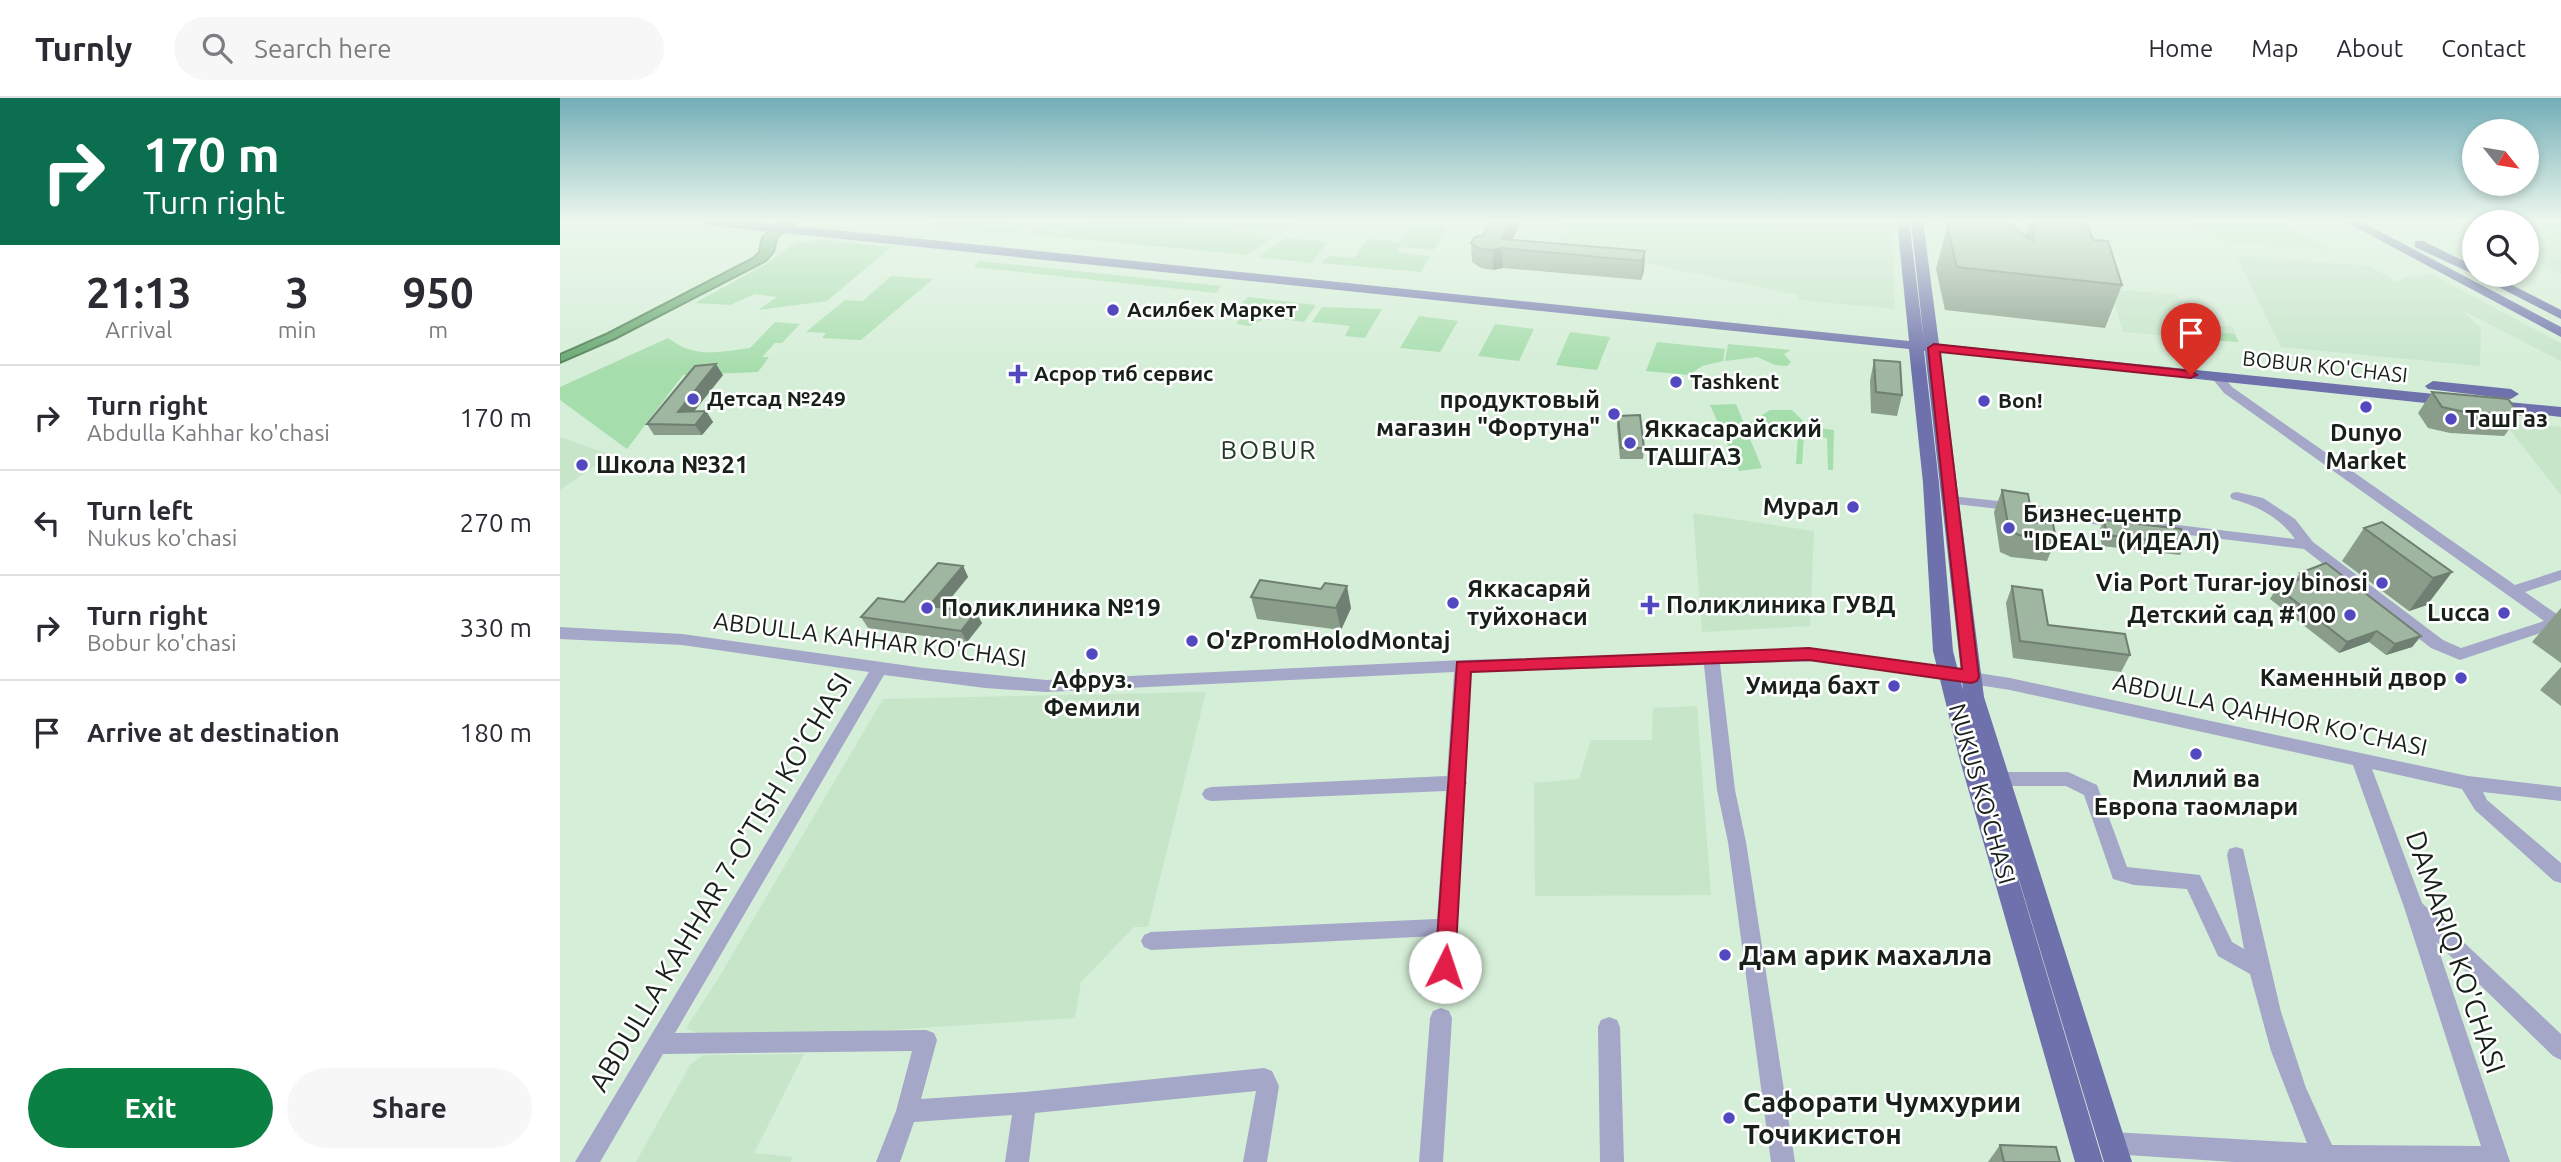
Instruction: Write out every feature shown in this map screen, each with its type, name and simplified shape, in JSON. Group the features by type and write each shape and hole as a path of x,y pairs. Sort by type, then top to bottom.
{"main road":[{"name":"BOBUR KO'CHASI","path":"1203,271 2162,365 2561,400"},
{"name":"BOBUR KO'CHASI","path":"1247,271 1525,301"},
{"path":"1909,271 1925,341"},
{"path":"1923,271 1925,341"},
{"path":"2444,271 2561,333"},
{"path":"2506,287 2561,315"},
{"name":"NUKUS KO'CHASI","path":"1925,341 1951,500 1959,674 2089,1162"},
{"name":"NUKUS KO'CHASI","path":"1925,341 1943,645 1959,674 2000,779 2115,1152"},
{"name":"BOBUR KO'CHASI","path":"2162,365 2217,377 2561,412"}],"street":[{"path":"2217,377 2228,390 2559,624"},
{"path":"2236,496 2258,501 2290,522 2308,545 2437,644 2460,654 2559,624"},
{"path":"1951,500 2308,545"},
{"path":"2513,591 2561,575"},
{"name":"ABDULLA KAHHAR KO'CHASI","path":"560,633 638,636 982,683 1046,686 1463,666 1824,654 1959,674"},
{"path":"1711,658 1726,790 1738,853 1783,1162"},
{"path":"1443,988 1458,783 1463,666"},
{"name":"ABDULLA KAHHAR 7-O'TISH KO'CHASI","path":"587,1162 880,667"},
{"name":"ABDULLA QAHHOR KO'CHASI","path":"1959,674 2469,783 2561,794"},
{"name":"DAMARIQ KO'CHASI","path":"2360,760 2414,907 2497,1160"},
{"path":"2000,779 2068,779 2091,790 2120,873 2134,877 2193,881 2225,949 2257,967"},
{"path":"1211,794 1458,783"},
{"path":"2469,783 2481,805 2561,875"},
{"path":"2236,855 2257,967 2275,1036 2326,1159"},
{"path":"2414,907 2561,1049"},
{"path":"1152,941 1448,927"},
{"path":"1430,1162 1441,1018"},
{"path":"1609,1027 1612,1162"},
{"path":"658,1044 926,1040 907,1111 888,1162"},
{"path":"907,1111 1025,1103 1264,1079 1268,1086 1255,1162"},
{"path":"1017,1162 1025,1103"},
{"path":"2115,1152 2326,1159 2497,1160"}],"shaded area":[{"path":"729,271 747,271 615,339 560,363 560,354 608,333"},
{"path":"753,271 863,271 827,301 758,310 777,297 755,294 730,305 695,303"},
{"path":"1007,271 1073,271 1221,286 1216,293"},
{"path":"1681,271 1894,271 1895,309 1799,300 1798,295"},
{"path":"2244,271 2378,271 2396,282 2403,280 2400,278 2431,274 2561,343 2561,361 2460,309 2481,328 2480,366 2281,347"},
{"path":"891,276 933,279 861,340 822,338 826,333 806,332 845,300 863,301"},
{"path":"2111,290 2177,294 2187,314 2205,315 2211,327 2232,326 2239,342 2123,332"},
{"path":"1248,297 1316,305 1304,322 1276,319 1263,320 1250,326 1236,324 1250,307 1240,305"},
{"path":"1322,307 1382,309 1365,338 1345,336 1350,326 1312,322"},
{"path":"1419,316 1458,321 1440,352 1400,348"},
{"path":"775,322 800,324 782,343 775,343 762,357 769,357 758,372 683,375 627,449 560,400 560,387 668,338 678,345 698,351 750,348"},
{"path":"1495,324 1534,329 1519,361 1478,356"},
{"path":"2180,329 2234,334 2239,342 2183,338"},
{"path":"1570,332 1610,337 1597,370 1556,365"},
{"path":"1657,342 1725,349 1723,361 1702,366 1689,375 1646,371"},
{"path":"1728,344 1791,350 1784,354 1791,362 1787,366 1775,365 1757,357 1725,361"},
{"path":"1736,404 1745,426 1770,410 1792,410 1809,427 1834,430 1833,470 1828,470 1827,438 1804,436 1802,464 1796,464 1798,436 1771,434 1750,439 1762,468 1739,471 1710,405"},
{"path":"2503,421 2561,427 2561,495"},
{"path":"560,437 611,455 560,490"},
{"path":"1693,513 1814,531 1810,626 1702,632"},
{"path":"1206,692 1148,927 1134,927 1081,982 1075,1018 811,1035 703,1035 686,1028 718,979 883,699"},
{"path":"1697,706 1711,895 1535,896 1534,783 1579,779 1591,740 1652,740 1653,708"},
{"path":"804,1054 754,1153 792,1157 791,1162 636,1162 690,1065 703,1055"}],"building":[{"path":"1990,271 2117,271 2122,285"},
{"path":"1874,360 1900,362 1902,395 1876,392"},
{"path":"716,364 678,412 706,411 695,425 647,424 695,366"},
{"path":"2432,392 2508,399 2520,415 2465,412 2442,407"},
{"name":"Яккасарайский ТАШГАЗ","path":"1640,415 1644,448 1621,448 1618,416"},
{"path":"2002,490 2028,494 2033,522 2053,524 2056,539 2019,535 2009,530"},
{"path":"2104,520 2181,529 2186,544 2107,535"},
{"path":"2382,522 2452,572 2433,578 2364,528"},
{"path":"938,563 963,566 929,606 976,612 961,631 861,617 878,598 904,602"},
{"path":"2326,563 2421,636 2395,644 2377,631 2347,642 2277,587 2306,577 2300,573"},
{"path":"1260,580 1321,589 1325,583 1347,586 1336,608 1251,597"},
{"path":"2012,586 2042,590 2048,625 2125,634 2130,655 2020,641"},
{"path":"2000,1145 2056,1147 2060,1162 2004,1162"}],"place":[{"name":"Асилбек Маркет","path":"1113,310"},
{"name":"Асрор тиб сервис","path":"1018,374"},
{"name":"Tashkent","path":"1676,382"},
{"name":"Детсад №249","path":"693,399"},
{"name":"Bon!","path":"1984,401"},
{"name":"Dunyo Market","path":"2366,407"},
{"name":"продуктовый магазин \"Фортуна\"","path":"1614,414"},
{"name":"ТашГаз","path":"2451,419"},
{"name":"Яккасарайский ТАШГАЗ","path":"1630,443"},
{"name":"Школа №321","path":"582,465"},
{"name":"Мурал","path":"1853,507"},
{"name":"Бизнес-центр \"IDEAL\" (ИДЕАЛ)","path":"2009,528"},
{"name":"Via Port Turar-joy binosi","path":"2382,583"},
{"name":"Яккасаряй туйхонаси","path":"1453,603"},
{"name":"Поликлиника ГУВД","path":"1650,605"},
{"name":"Поликлиника №19","path":"927,608"},
{"name":"Lucca","path":"2504,613"},
{"name":"Детский сад #100","path":"2350,615"},
{"name":"O'zPromHolodMontaj","path":"1192,641"},
{"name":"Афруз. Фемили","path":"1092,654"},
{"name":"Каменный двор","path":"2461,678"},
{"name":"Умида бахт","path":"1894,686"},
{"name":"Миллий ва Европа таомлари","path":"2196,754"},
{"name":"Дам арик махалла","path":"1725,955"},
{"name":"Сафорати Чумхурии Точикистон","path":"1729,1118"}],"district":[{"name":"BOBUR","path":"1269,450"}],"route":[{"path":"1445,967 1463,666 1809,654 1839,656 1971,677 1934,348 2191,375"}]}
